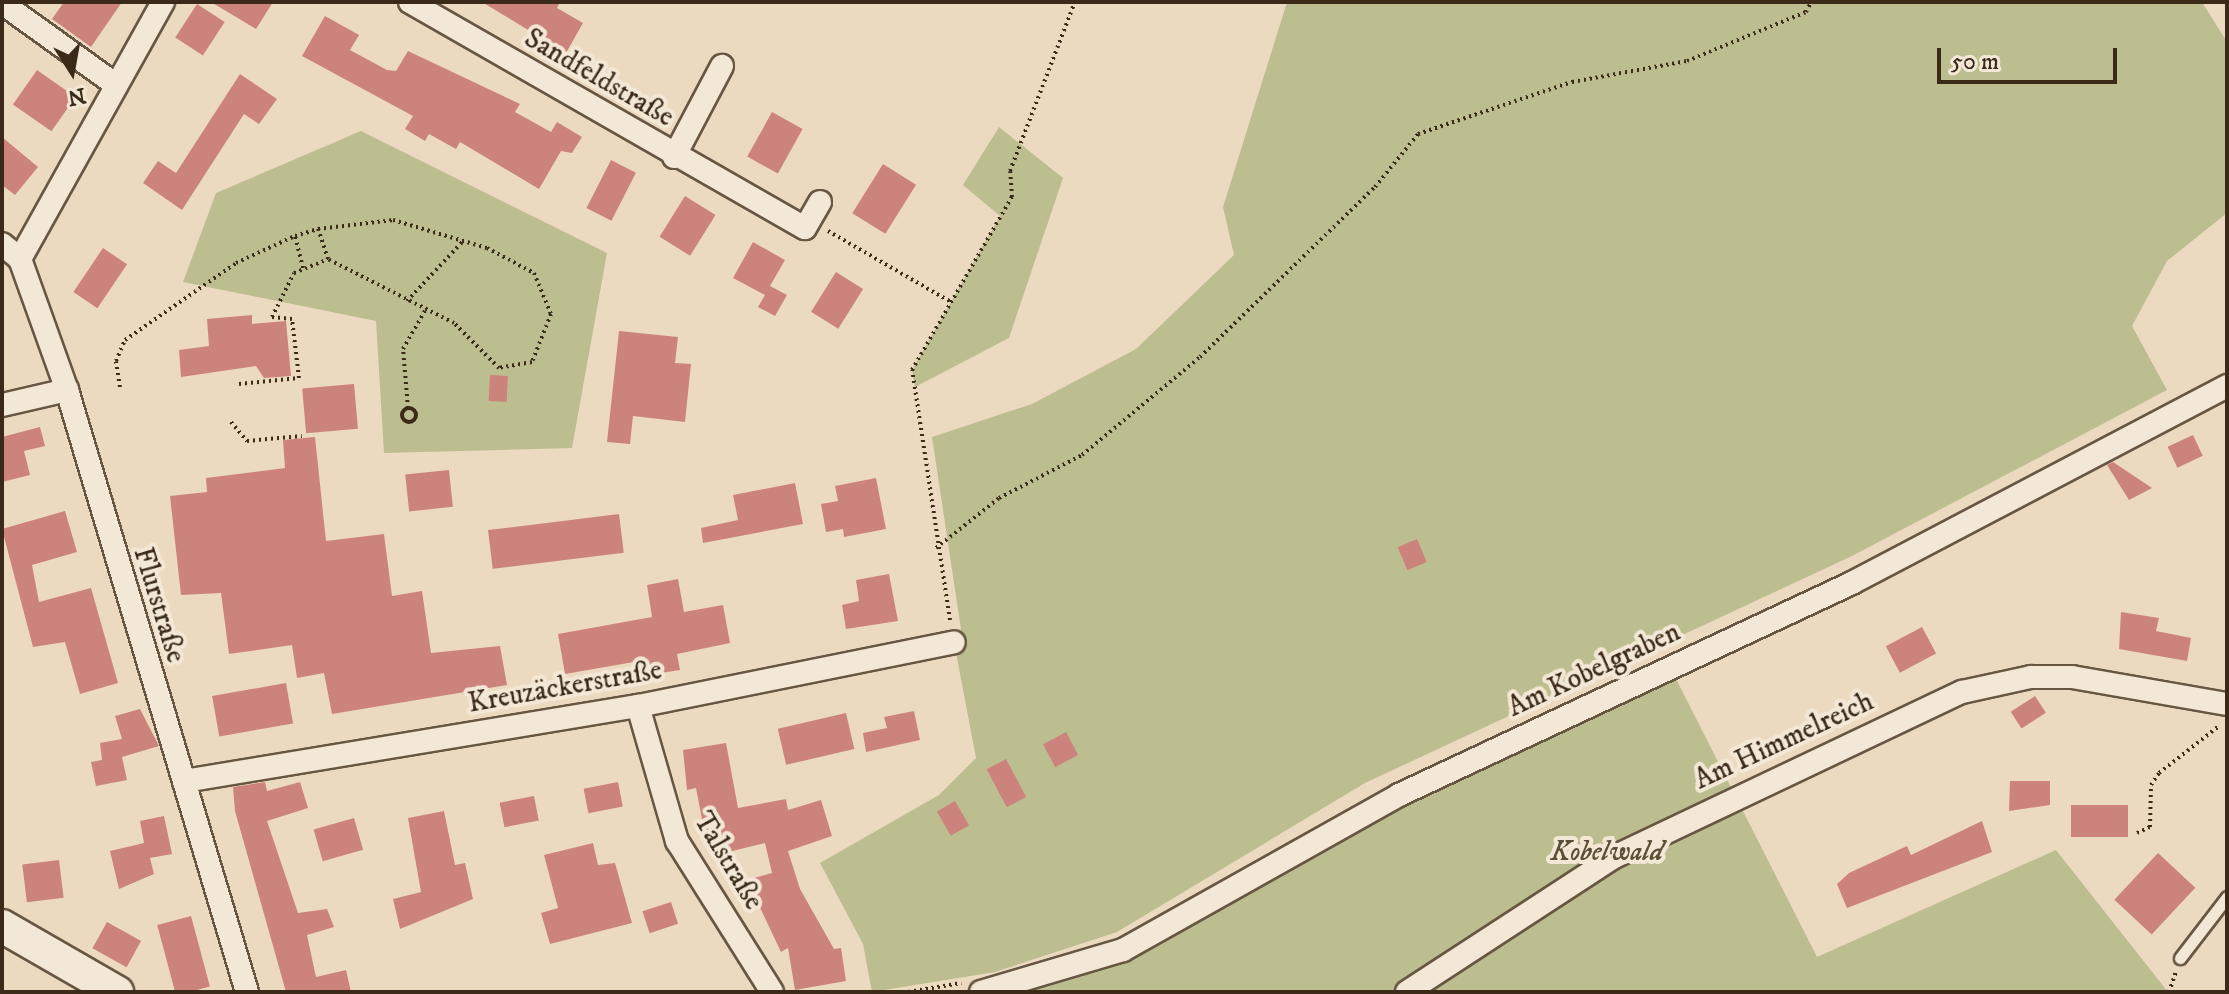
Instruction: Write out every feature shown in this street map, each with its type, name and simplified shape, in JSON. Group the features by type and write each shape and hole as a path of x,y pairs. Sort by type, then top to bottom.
{"street":[{"path":"2,244 20,259 163,2"},
{"name":"Sandfeldstraße","path":"410,2 674,157 805,228 815,211"},
{"path":"2,3 116,85"},
{"name":"Sandfeldstraße","path":"674,157 722,66"},
{"name":"Flurstraße","path":"20,259 67,390 247,992"},
{"name":"Am Kobelgraben","path":"981,992 1123,950 1399,795 1852,583 2227,386"},
{"path":"2,405 67,390"},
{"name":"Kreuzäckerstraße","path":"184,781 638,706 954,642"},
{"name":"Am Himmelreich","path":"1407,992 1614,857 1962,692 2031,677 2072,677 2226,703"},
{"name":"Talstraße","path":"638,706 677,841 772,992"},
{"path":"2,926 117,992"}],"lane":[{"path":"2180,958 2227,897"}],"path":[{"path":"954,642 936,548 912,370 1012,197 1010,171 1035,98 1057,59 1075,2"},
{"path":"936,548 999,498 1082,455 1200,357 1375,187 1418,134 1572,82 1687,61 1806,12 1811,2"},
{"path":"815,211 951,302"},
{"path":"120,387 116,361 125,340 236,263 318,229 393,220 464,240 521,265 542,283 551,314 540,353 524,368 499,368 454,323 328,259 318,229"},
{"path":"295,236 303,268"},
{"path":"407,301 464,240"},
{"path":"239,384 299,378 292,319 272,317 282,286 303,268 328,259"},
{"path":"408,408 403,349 426,308"},
{"path":"231,422 247,441 302,436"},
{"path":"2137,833 2150,827 2151,785 2159,773 2225,723 2226,703"}],"green space":[{"path":"1287,2 2202,2 2227,42 2227,213 2167,261 2132,326 2167,390 1852,556 1365,783 1117,932 995,972 872,992 863,944 820,863 939,795 976,758 954,642 962,636 932,437 1032,404 1136,349 1234,255 1223,207"},
{"path":"999,127 1063,178 1009,338 915,387 912,370 1000,216 963,185"},
{"path":"361,131 607,253 572,448 384,453 376,321 183,282 216,193"},
{"name":"Kobelwald","path":"1670,667 1817,957 2056,850 2168,992 981,992 1068,970"}],"building":[{"path":"64,2 122,2 91,47 52,19"},
{"path":"211,2 273,2 256,29"},
{"path":"482,2 560,2 557,8 583,23 566,53"},
{"path":"197,4 225,22 203,56 175,38"},
{"path":"325,16 359,35 350,50 387,70 396,71 408,51 520,104 515,112 551,132 557,122 582,137 572,153 561,151 539,189 460,142 456,149 429,134 425,141 405,129 413,116 302,56"},
{"path":"37,70 76,97 51,131 13,104"},
{"path":"240,74 277,99 259,124 244,114 182,210 143,183 158,161 176,173"},
{"path":"772,112 803,129 778,174 747,157"},
{"path":"2,137 38,167 15,195 2,185"},
{"path":"611,160 636,173 611,221 586,208"},
{"path":"883,164 916,185 885,234 852,213"},
{"path":"685,196 716,215 690,256 660,237"},
{"path":"753,242 785,260 770,286 787,295 775,316 758,307 765,295 733,278"},
{"path":"103,248 127,264 97,308 73,292"},
{"path":"836,272 863,289 838,329 811,312"},
{"path":"252,315 252,324 286,321 291,376 264,378 256,366 181,377 179,350 209,346 207,319"},
{"path":"619,331 678,337 675,363 691,364 685,422 633,416 630,444 607,442"},
{"path":"490,375 508,376 507,402 489,401"},
{"path":"354,384 358,429 306,433 302,389"},
{"path":"40,427 45,446 24,451 30,475 2,482 2,437"},
{"path":"2193,435 2203,456 2177,468 2168,447"},
{"path":"315,437 326,541 384,534 392,596 422,591 431,653 500,646 507,685 332,714 324,673 297,678 292,645 229,654 221,593 181,595 170,496 207,492 206,478 285,468 283,440"},
{"path":"2113,462 2152,488 2129,500 2107,465"},
{"path":"449,470 453,507 409,511 405,475"},
{"path":"876,478 886,529 844,537 843,529 826,532 821,504 838,501 835,486"},
{"path":"795,483 803,524 703,543 701,528 738,520 733,495"},
{"path":"65,511 77,552 32,565 39,602 91,588 118,683 80,694 65,642 33,647 2,529"},
{"path":"619,514 624,553 493,569 488,530"},
{"path":"1417,539 1427,562 1407,570 1398,547"},
{"path":"889,574 898,621 846,629 842,605 859,601 856,580"},
{"path":"678,579 684,612 723,605 730,643 677,654 680,670 648,675 645,660 565,674 558,634 652,617 647,585"},
{"path":"2121,612 2159,618 2156,631 2191,638 2187,661 2119,649"},
{"path":"1922,627 1936,653 1900,673 1886,646"},
{"path":"286,683 293,723 219,736 212,696"},
{"path":"2035,696 2046,713 2022,729 2011,712"},
{"path":"140,709 159,746 122,757 127,780 96,786 91,762 102,760 100,743 122,739 115,716"},
{"path":"914,711 920,740 866,752 863,733 887,728 884,717"},
{"path":"846,713 854,749 786,765 778,729"},
{"path":"1066,732 1078,755 1055,767 1043,744"},
{"path":"726,743 738,808 786,799 788,810 821,800 832,836 788,851 800,889 834,949 841,948 846,981 795,990 788,948 781,952 747,880 772,873 765,843 720,854 717,843 707,845 696,788 687,790 683,750"},
{"path":"1006,759 1026,797 1007,807 987,769"},
{"path":"2010,781 2050,781 2050,805 2009,811"},
{"path":"265,782 267,791 300,782 308,808 267,821 298,913 327,909 334,927 307,935 316,977 346,970 351,992 286,992 235,811 233,787"},
{"path":"618,782 623,807 588,813 584,789"},
{"path":"534,796 539,821 504,827 500,803"},
{"path":"955,801 969,825 951,836 937,811"},
{"path":"2071,805 2128,805 2128,837 2071,837"},
{"path":"444,811 455,865 465,863 473,899 400,929 393,899 421,892 408,818"},
{"path":"164,816 172,854 150,858 154,874 119,889 110,851 144,843 140,821"},
{"path":"354,818 363,850 323,861 314,830"},
{"path":"1982,821 1992,852 1847,908 1837,884 1849,873 1907,846 1911,855"},
{"path":"593,843 598,865 615,863 632,923 550,944 541,913 558,908 544,855"},
{"path":"2158,853 2195,888 2152,935 2114,900"},
{"path":"59,860 64,898 27,902 22,865"},
{"path":"671,902 678,924 650,933 642,911"},
{"path":"191,916 210,987 175,992 157,925"},
{"path":"107,922 141,941 127,967 92,948"}]}
